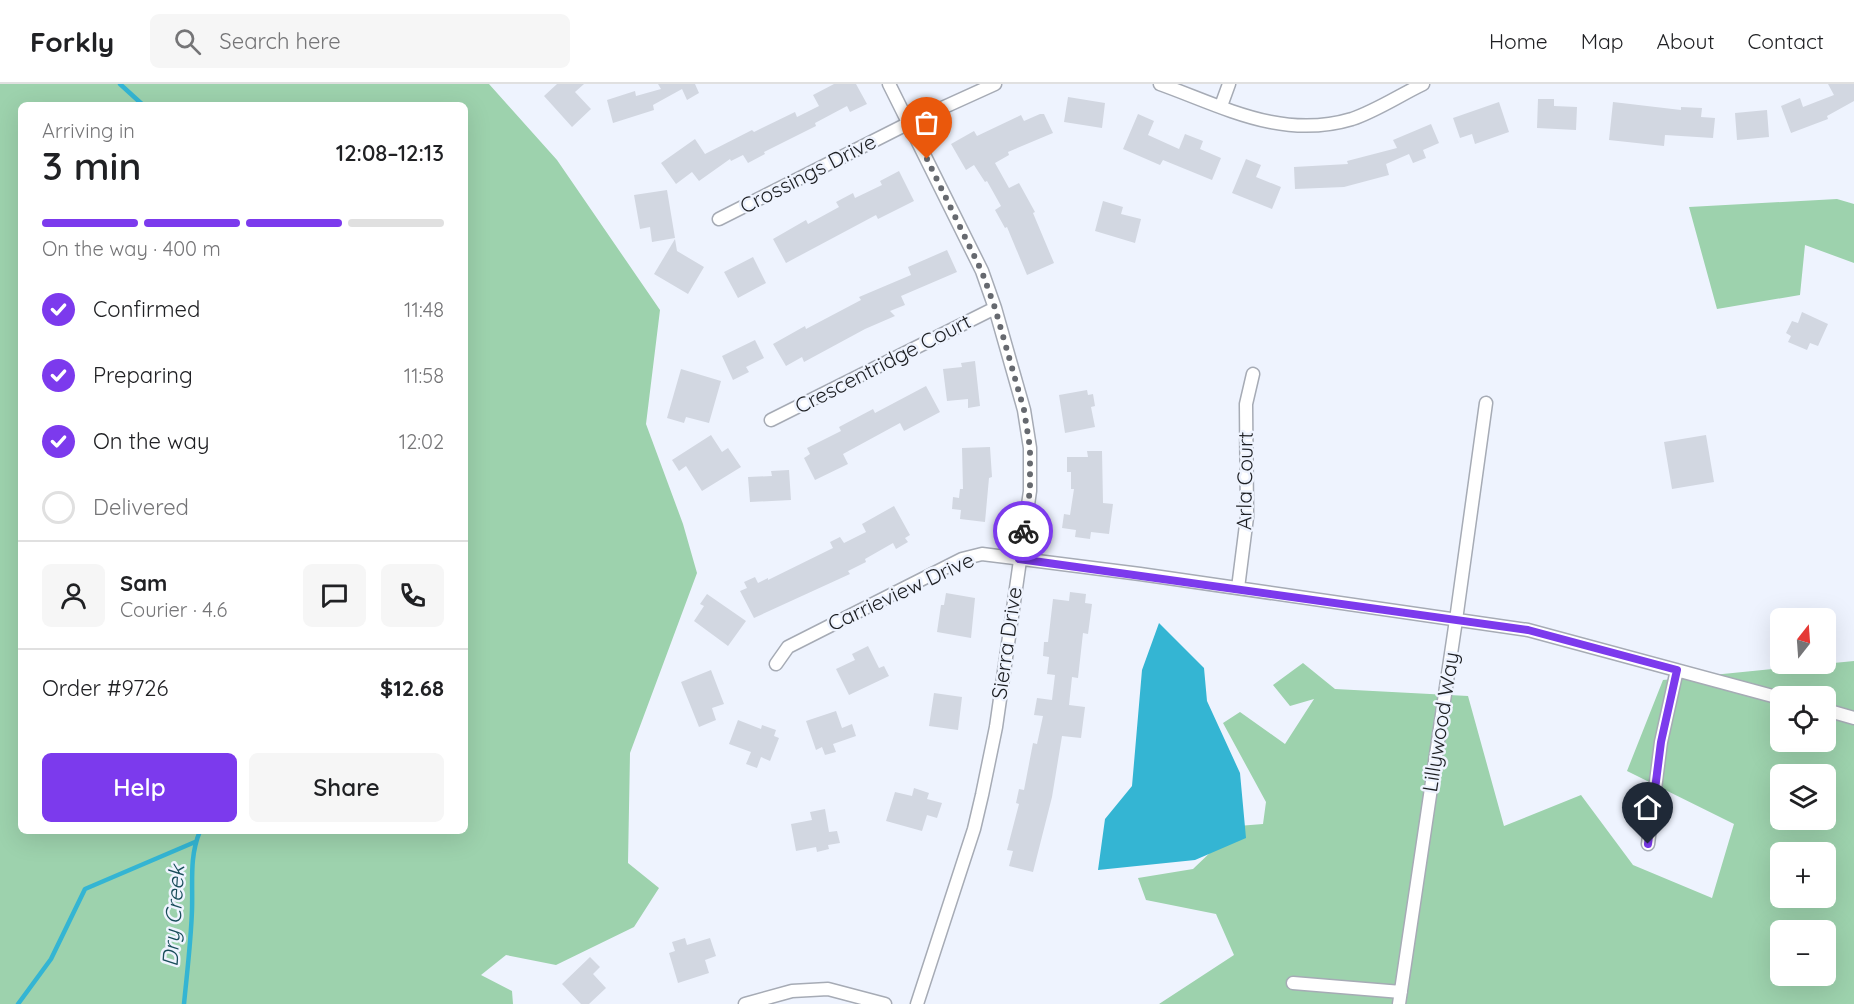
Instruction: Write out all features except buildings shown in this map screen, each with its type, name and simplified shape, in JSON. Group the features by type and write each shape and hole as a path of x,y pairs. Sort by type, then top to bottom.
{"street":[{"name":"Sierra Drive","path":"889,84 982,272 995,308 1024,410 1030,448 1030,491 996,727 974,829 917,1004"},
{"name":"Crossings Drive","path":"719,219 909,123 995,84"},
{"path":"1160,84 1255,119 1274,124 1308,127 1355,118 1423,84"},
{"path":"1221,106 1229,84"},
{"name":"Crescentridge Court","path":"771,420 995,308"},
{"name":"Arla Court","path":"1238,588 1247,518 1246,404 1253,374"},
{"name":"Lillywood Way","path":"1400,998 1456,620 1485,404"},
{"name":"Carrieview Drive","path":"776,664 788,647 962,559 982,554 1528,630 1770,695"},
{"path":"1648,844 1661,742 1677,670"},
{"path":"1836,713 1854,718"},
{"path":"1293,983 1400,998"},
{"path":"744,1004 792,991 828,989 885,1004"}],"green space":[{"path":"0,84 489,84 557,160 660,310 646,424 683,524 697,573 630,753 628,863 659,888 634,927 556,965 506,955 481,975 512,991 513,1004 0,1004"},
{"path":"1837,199 1854,204 1854,263 1805,245 1800,295 1717,309 1689,207"},
{"path":"1854,661 1854,1004 1159,1004 1234,955 1216,914 1146,900 1138,878 1193,869 1238,826 1263,824 1266,802 1223,723 1240,712 1285,744 1314,699 1290,706 1273,685 1303,663 1335,689 1468,696 1504,826 1581,795 1633,865 1712,898 1734,824 1627,771 1663,680 1770,669 1770,674 1836,674 1836,663"}],"water":[{"path":"1159,623 1204,668 1207,701 1240,773 1246,838 1195,860 1098,870 1105,819 1132,786 1142,670"}],"waterway":[{"name":"Dry Creek","path":"120,84 140,102"},
{"name":"Dry Creek","path":"184,1004 189,957 193,860 199,834"},
{"path":"18,1004 51,959 85,889 195,842"}],"way so far":[{"path":"927,159 982,272 995,308 1024,410 1030,448 1030,491 1023,531"}],"route":[{"path":"1023,531 1019,559 1140,574 1528,630 1677,670 1661,742 1648,844"}]}
